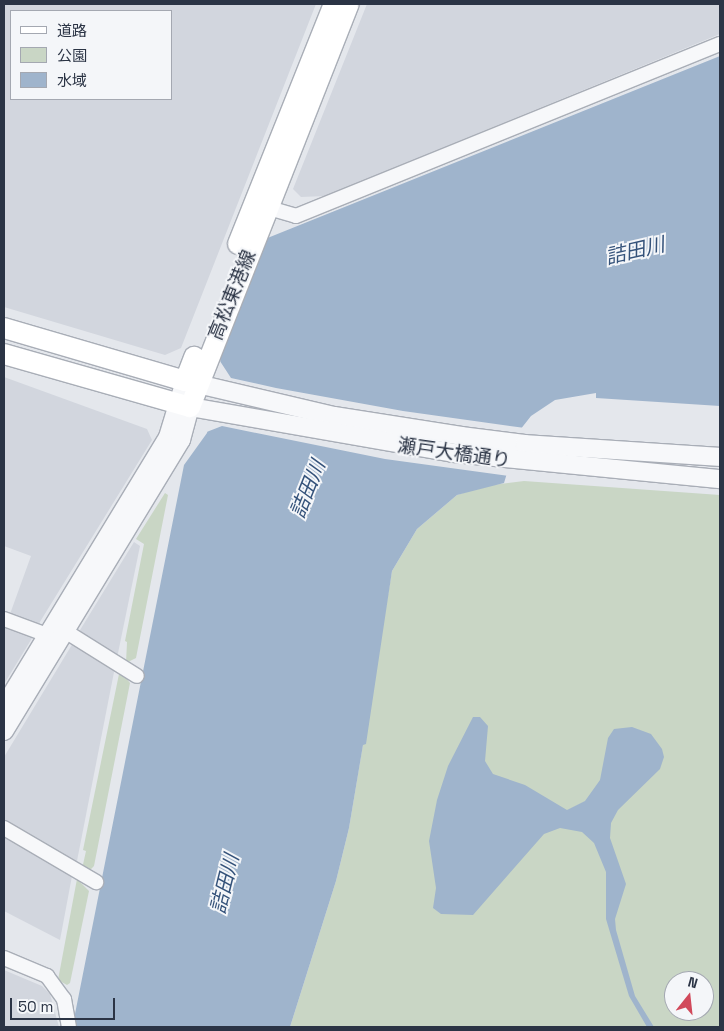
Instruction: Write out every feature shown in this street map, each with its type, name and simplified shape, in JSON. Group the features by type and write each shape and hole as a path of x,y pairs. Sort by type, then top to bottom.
{"main road":[{"name":"高松東港線","path":"190,407 196,385 334,4"},
{"name":"高松東港線","path":"261,205 349,4"},
{"path":"5,332 196,385"},
{"path":"4,354 190,407"}],"street":[{"path":"261,205 296,216 720,44"},
{"name":"瀬戸大橋通り","path":"196,385 343,417 525,444 720,457"},
{"path":"4,707 55,630 168,437 190,407"},
{"name":"瀬戸大橋通り","path":"190,407 390,444 518,462 720,479"},
{"path":"4,619 55,630 137,676"},
{"path":"4,732 55,630"},
{"path":"4,828 96,882"},
{"path":"4,958 47,976 64,999 69,1027"}],"shaded area":[{"path":"4,4 316,4 181,348 165,355 4,307"},
{"path":"367,4 720,4 720,34 325,196 301,197 293,189"},
{"path":"4,377 147,429 152,440 38,625 10,614 31,556 4,546"},
{"path":"134,542 140,546 117,658 77,635"},
{"path":"4,624 34,635 4,684"},
{"path":"73,643 115,667 76,866 4,823 4,757"},
{"path":"4,834 72,876 60,940 4,911"},
{"path":"4,970 42,986 50,994 59,1027 4,1027"}],"green space":[{"path":"524,481 720,495 720,1027 290,1027 336,881 349,828 392,571 417,529 457,495 484,486"},
{"path":"165,493 168,495 136,658 126,663 127,642 125,641 144,544 136,539"},
{"path":"122,673 130,683 94,866 89,871 82,869 86,851 83,850 119,674"},
{"path":"77,879 89,891 70,983 67,985 58,980"}],"water":[{"name":"詰田川","path":"720,56 720,406 596,398 596,393 555,400 531,416 520,430 504,483 457,495 417,529 392,571 366,744 363,745 349,828 336,881 290,1027 75,1027 74,1019 184,465 207,433 221,357 265,239"},
{"path":"473,717 480,717 488,726 485,761 493,774 525,785 567,810 585,801 600,780 608,738 614,729 632,727 651,734 662,749 664,757 660,769 618,810 611,823 610,838 626,884 615,919 616,930 635,996 654,1027 647,1027 629,996 606,919 606,872 594,843 582,832 560,828 544,834 473,915 441,914 433,908 436,888 429,841 437,800 448,766"}],"pier":[{"path":"218,358 231,378 403,411 525,428 509,476 385,459 222,426 204,433"}]}
